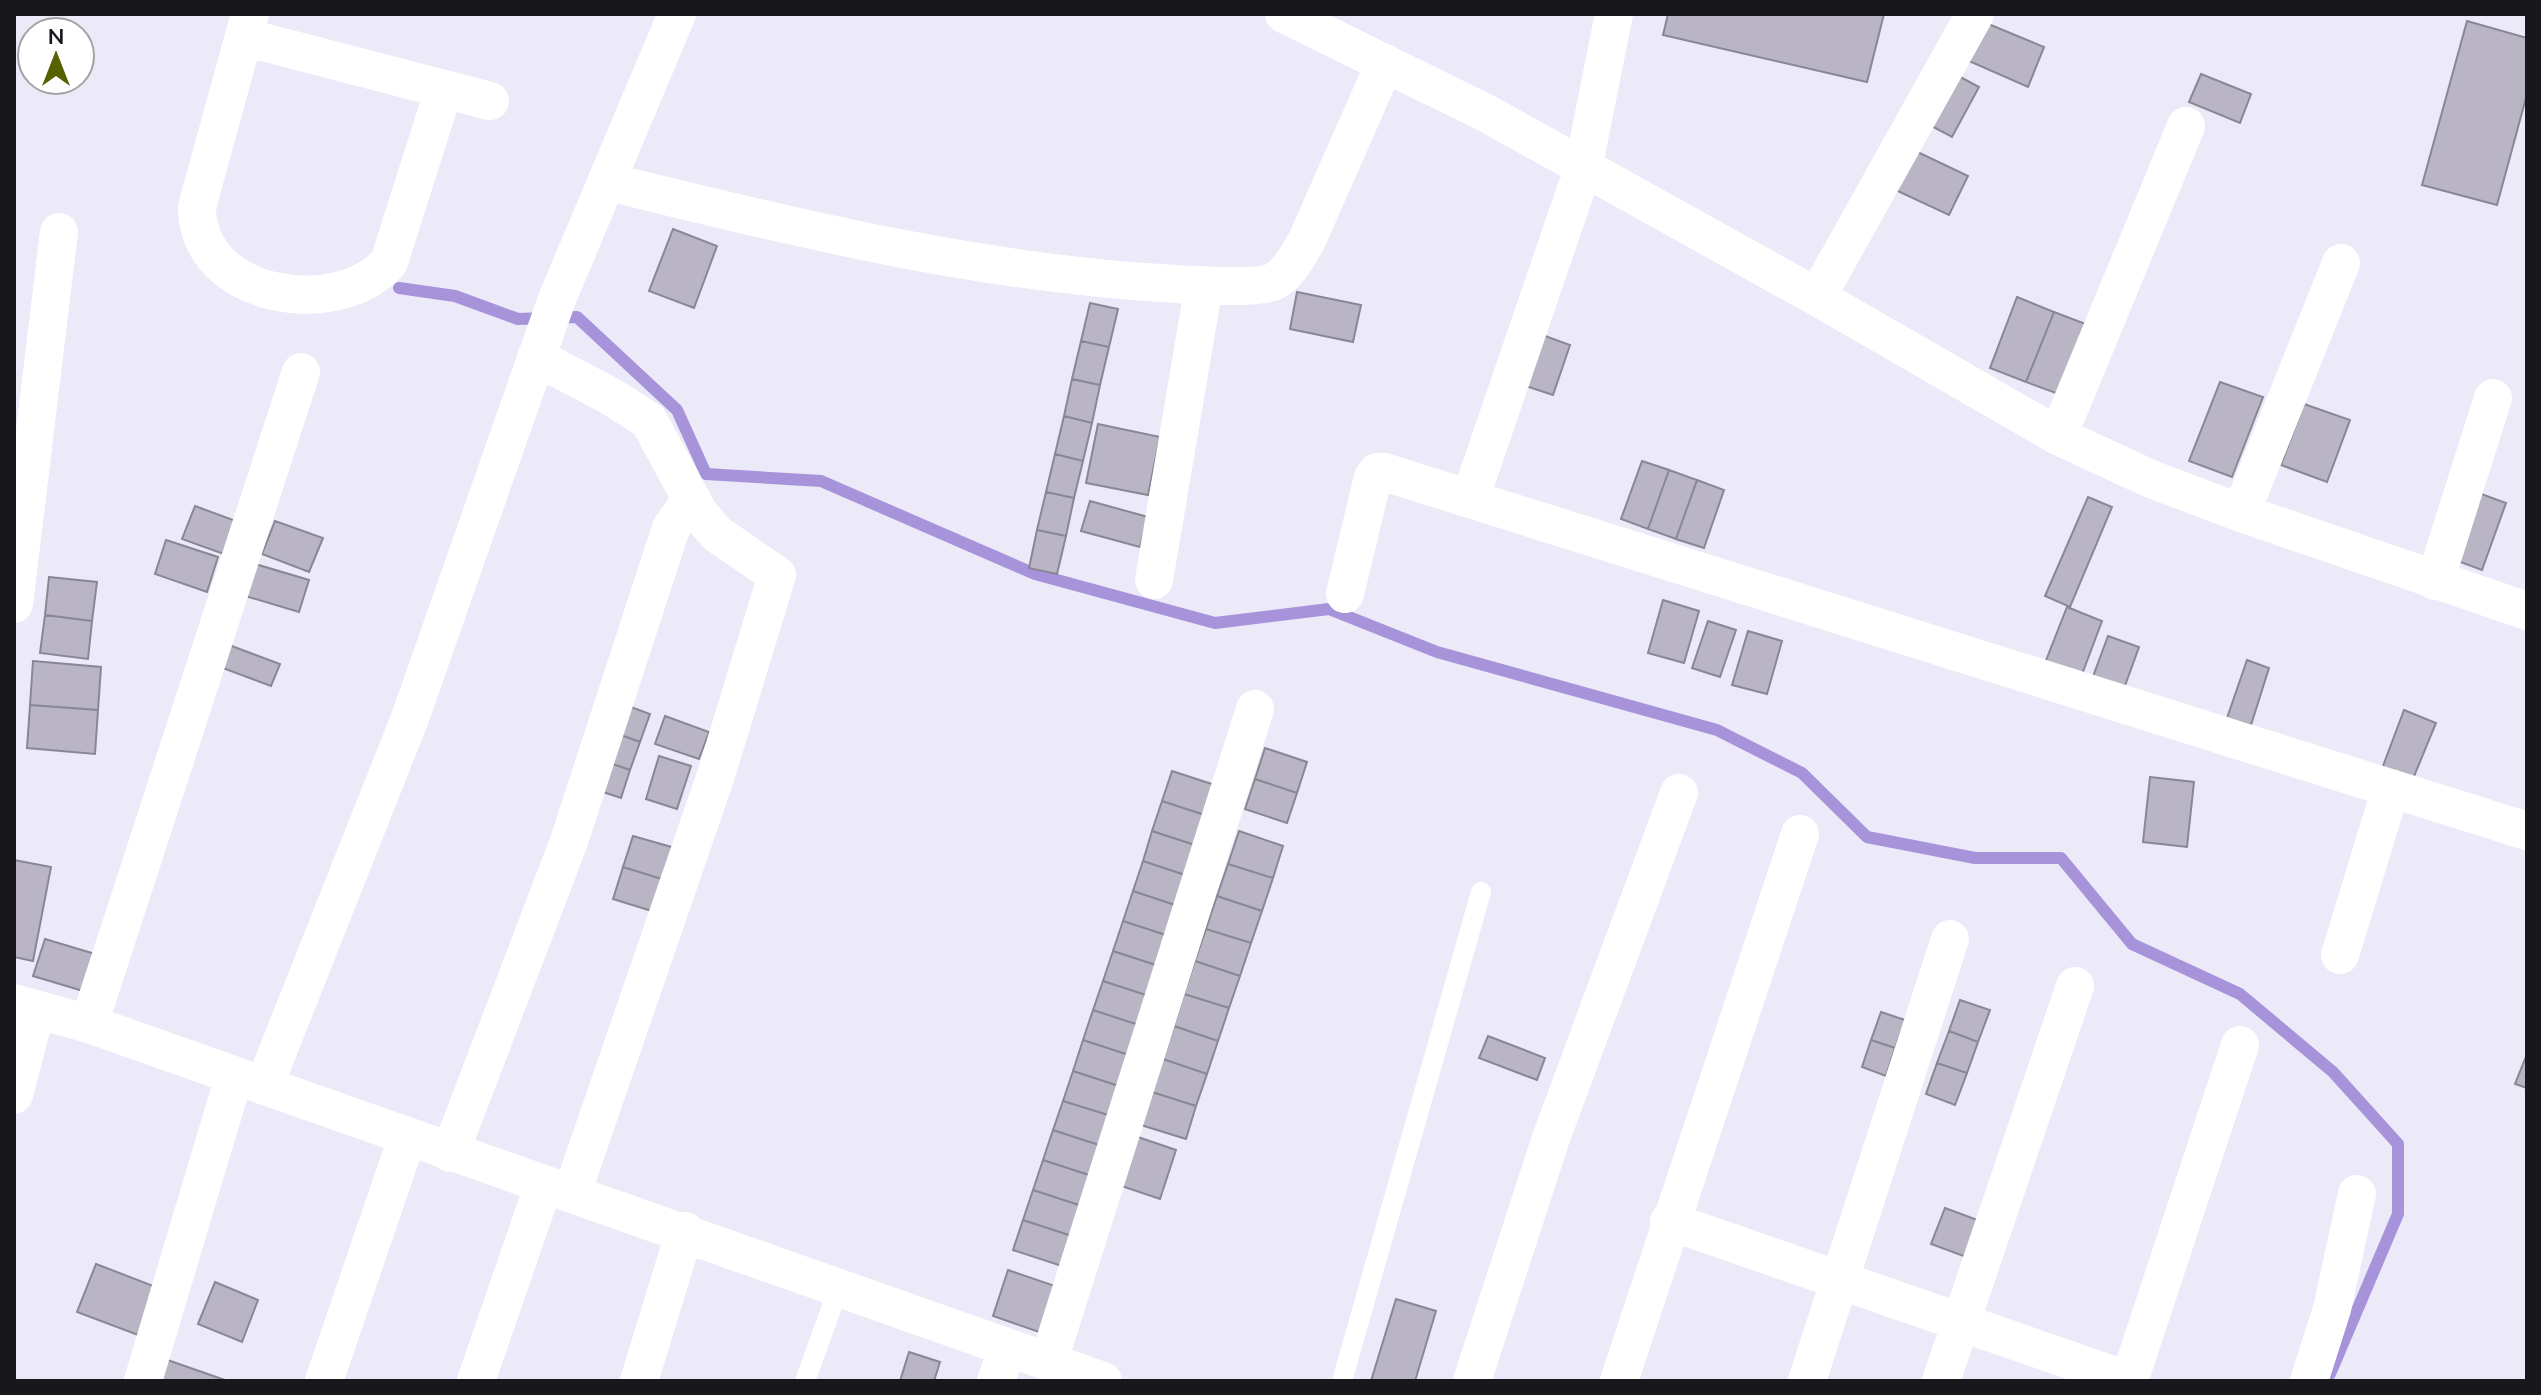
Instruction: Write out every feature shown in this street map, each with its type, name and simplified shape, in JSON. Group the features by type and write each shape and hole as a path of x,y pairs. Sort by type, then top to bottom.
{"street":[{"path":"143,1381 249,1081 410,718 557,299 609,182 677,14"},
{"path":"1470,499 1583,169 1614,14"},
{"path":"1817,297 1975,14"},
{"path":"1291,16 1486,113 1817,297 2058,436 2151,479 2241,513 2435,581 2526,604"},
{"path":"444,89 389,262 361,286 289,294 245,284 205,247 197,226 203,178 247,26 490,101"},
{"path":"609,182 742,215 999,265 1088,279 1204,285 1273,282 1291,266 1307,240 1385,63"},
{"path":"2058,436 2186,126"},
{"path":"14,604 59,232"},
{"path":"2241,513 2341,263"},
{"path":"1154,580 1204,285"},
{"path":"476,1381 558,1188 716,775 777,575 717,534 690,501 649,421 539,349"},
{"path":"89,1024 301,372"},
{"path":"2435,581 2493,398"},
{"path":"1345,594 1377,472 2527,831"},
{"path":"450,1153 568,844 671,528 690,501"},
{"path":"1049,1360 1255,709"},
{"path":"2340,955 2391,788"},
{"path":"1472,1381 1551,1138 1679,793"},
{"path":"1619,1381 1669,1221 1800,834"},
{"path":"1807,1381 1950,939"},
{"path":"1941,1381 2075,986"},
{"path":"14,1095 25,1006 89,1024 839,1287 1002,1364 1049,1360 1103,1381"},
{"path":"1669,1221 2130,1381 2240,1045"},
{"path":"324,1381 407,1138"},
{"path":"2309,1381 2332,1309 2357,1194"},
{"path":"639,1381 685,1231"}],"lane":[{"path":"1342,1381 1481,892"},
{"path":"805,1381 839,1287"}],"building":[{"path":"1668,14 1884,14 1867,82 1663,35"},
{"path":"2467,21 2527,38 2527,94 2497,205 2422,185"},
{"path":"1986,23 2044,47 2028,87 1969,61"},
{"path":"1949,71 1979,87 1952,137 1922,121"},
{"path":"2201,74 2251,94 2240,123 2189,102"},
{"path":"1907,147 1968,176 1949,215 1887,186"},
{"path":"673,229 717,246 694,308 649,291"},
{"path":"1297,292 1361,305 1353,342 1290,329"},
{"path":"2017,297 2054,312 2026,382 1990,368"},
{"path":"1090,303 1118,309 1109,347 1081,341"},
{"path":"2054,312 2091,326 2064,396 2026,382"},
{"path":"1537,333 1570,345 1553,395 1520,384"},
{"path":"1081,341 1109,347 1100,385 1072,379"},
{"path":"1072,379 1100,385 1092,423 1064,416"},
{"path":"2220,382 2263,397 2232,477 2189,461"},
{"path":"2304,404 2350,420 2327,482 2281,465"},
{"path":"1064,416 1092,423 1083,461 1055,454"},
{"path":"1098,424 1160,437 1148,495 1086,483"},
{"path":"1055,454 1083,461 1074,498 1046,492"},
{"path":"1642,461 1669,470 1648,529 1621,519"},
{"path":"1669,470 1697,480 1676,539 1648,529"},
{"path":"1697,480 1724,490 1704,548 1676,539"},
{"path":"1046,492 1074,498 1066,536 1037,530"},
{"path":"2476,492 2506,503 2482,570 2452,559"},
{"path":"2088,497 2112,507 2070,607 2045,596"},
{"path":"1090,501 1148,517 1140,547 1081,531"},
{"path":"195,506 244,524 232,557 182,539"},
{"path":"275,521 323,538 309,572 262,554"},
{"path":"1037,530 1066,536 1057,574 1029,568"},
{"path":"166,540 218,557 207,592 155,574"},
{"path":"252,563 309,580 299,612 242,595"},
{"path":"49,577 97,582 92,621 45,615"},
{"path":"1663,600 1699,611 1684,663 1648,653"},
{"path":"2067,607 2102,621 2081,677 2045,663"},
{"path":"45,615 92,621 88,659 40,653"},
{"path":"1708,621 1736,630 1720,677 1692,668"},
{"path":"1748,631 1782,641 1767,694 1732,685"},
{"path":"2108,636 2139,647 2122,694 2091,682"},
{"path":"229,645 280,664 271,686 220,667"},
{"path":"2247,660 2269,668 2251,725 2227,718"},
{"path":"33,661 101,667 98,710 30,705"},
{"path":"623,704 650,714 640,742 613,732"},
{"path":"30,705 98,710 95,754 27,748"},
{"path":"2404,710 2436,723 2410,786 2380,774"},
{"path":"665,716 709,732 699,759 655,744"},
{"path":"613,732 640,742 630,770 604,761"},
{"path":"1265,748 1307,762 1297,793 1255,779"},
{"path":"659,756 691,766 677,809 646,799"},
{"path":"604,761 630,770 621,798 594,789"},
{"path":"1172,771 1227,789 1217,819 1162,801"},
{"path":"2150,777 2194,782 2187,847 2143,842"},
{"path":"1255,779 1297,793 1287,823 1245,809"},
{"path":"1162,801 1217,819 1207,849 1152,831"},
{"path":"1152,831 1207,849 1197,879 1143,861"},
{"path":"1239,831 1283,846 1273,878 1228,864"},
{"path":"633,836 675,848 665,880 623,867"},
{"path":"14,860 51,867 33,961 14,957"},
{"path":"1143,861 1197,879 1187,909 1133,891"},
{"path":"1228,864 1273,878 1262,911 1217,896"},
{"path":"623,867 665,880 655,912 613,899"},
{"path":"1133,891 1187,909 1178,939 1123,921"},
{"path":"1217,896 1262,911 1251,943 1206,929"},
{"path":"1123,921 1178,939 1168,969 1113,951"},
{"path":"1206,929 1251,943 1240,976 1195,961"},
{"path":"45,939 105,957 93,994 33,976"},
{"path":"1113,951 1168,969 1158,999 1103,981"},
{"path":"1195,961 1240,976 1229,1008 1184,994"},
{"path":"1103,981 1158,999 1148,1028 1093,1010"},
{"path":"1184,994 1229,1008 1218,1041 1174,1026"},
{"path":"1960,1000 1990,1010 1978,1042 1949,1031"},
{"path":"1093,1010 1148,1028 1138,1058 1083,1040"},
{"path":"1881,1012 1905,1020 1895,1048 1871,1040"},
{"path":"1174,1026 1218,1041 1207,1074 1163,1059"},
{"path":"1949,1031 1978,1042 1967,1073 1937,1063"},
{"path":"1488,1036 1545,1058 1537,1080 1479,1058"},
{"path":"1083,1040 1138,1058 1128,1089 1073,1071"},
{"path":"1871,1040 1895,1048 1886,1076 1862,1067"},
{"path":"2527,1054 2527,1088 2515,1084"},
{"path":"1163,1059 1207,1074 1196,1106 1152,1092"},
{"path":"1937,1063 1967,1073 1955,1105 1926,1094"},
{"path":"1073,1071 1128,1089 1118,1118 1063,1101"},
{"path":"1152,1092 1196,1106 1186,1139 1141,1125"},
{"path":"1063,1101 1118,1118 1108,1148 1053,1130"},
{"path":"1053,1130 1108,1148 1098,1178 1043,1160"},
{"path":"1132,1135 1176,1150 1160,1199 1116,1184"},
{"path":"1043,1160 1098,1178 1088,1208 1033,1190"},
{"path":"1033,1190 1088,1208 1078,1238 1023,1220"},
{"path":"1945,1208 1983,1222 1969,1258 1931,1244"},
{"path":"1023,1220 1078,1238 1068,1268 1013,1250"},
{"path":"96,1264 156,1287 138,1335 77,1312"},
{"path":"1008,1270 1061,1288 1045,1334 993,1316"},
{"path":"215,1282 258,1300 242,1342 198,1324"},
{"path":"1396,1299 1436,1311 1415,1381 1371,1381"},
{"path":"909,1352 940,1362 934,1381 900,1381"},
{"path":"156,1356 225,1380 225,1381 148,1381"}],"waterway":[{"path":"399,288 455,296 518,319 577,317 677,410 706,474 821,481 1035,574 1215,623 1329,609 1437,652 1717,730 1802,773 1867,837 1975,858 2061,858 2132,944 2240,994 2333,1072 2398,1144 2398,1214 2330,1374"}]}
